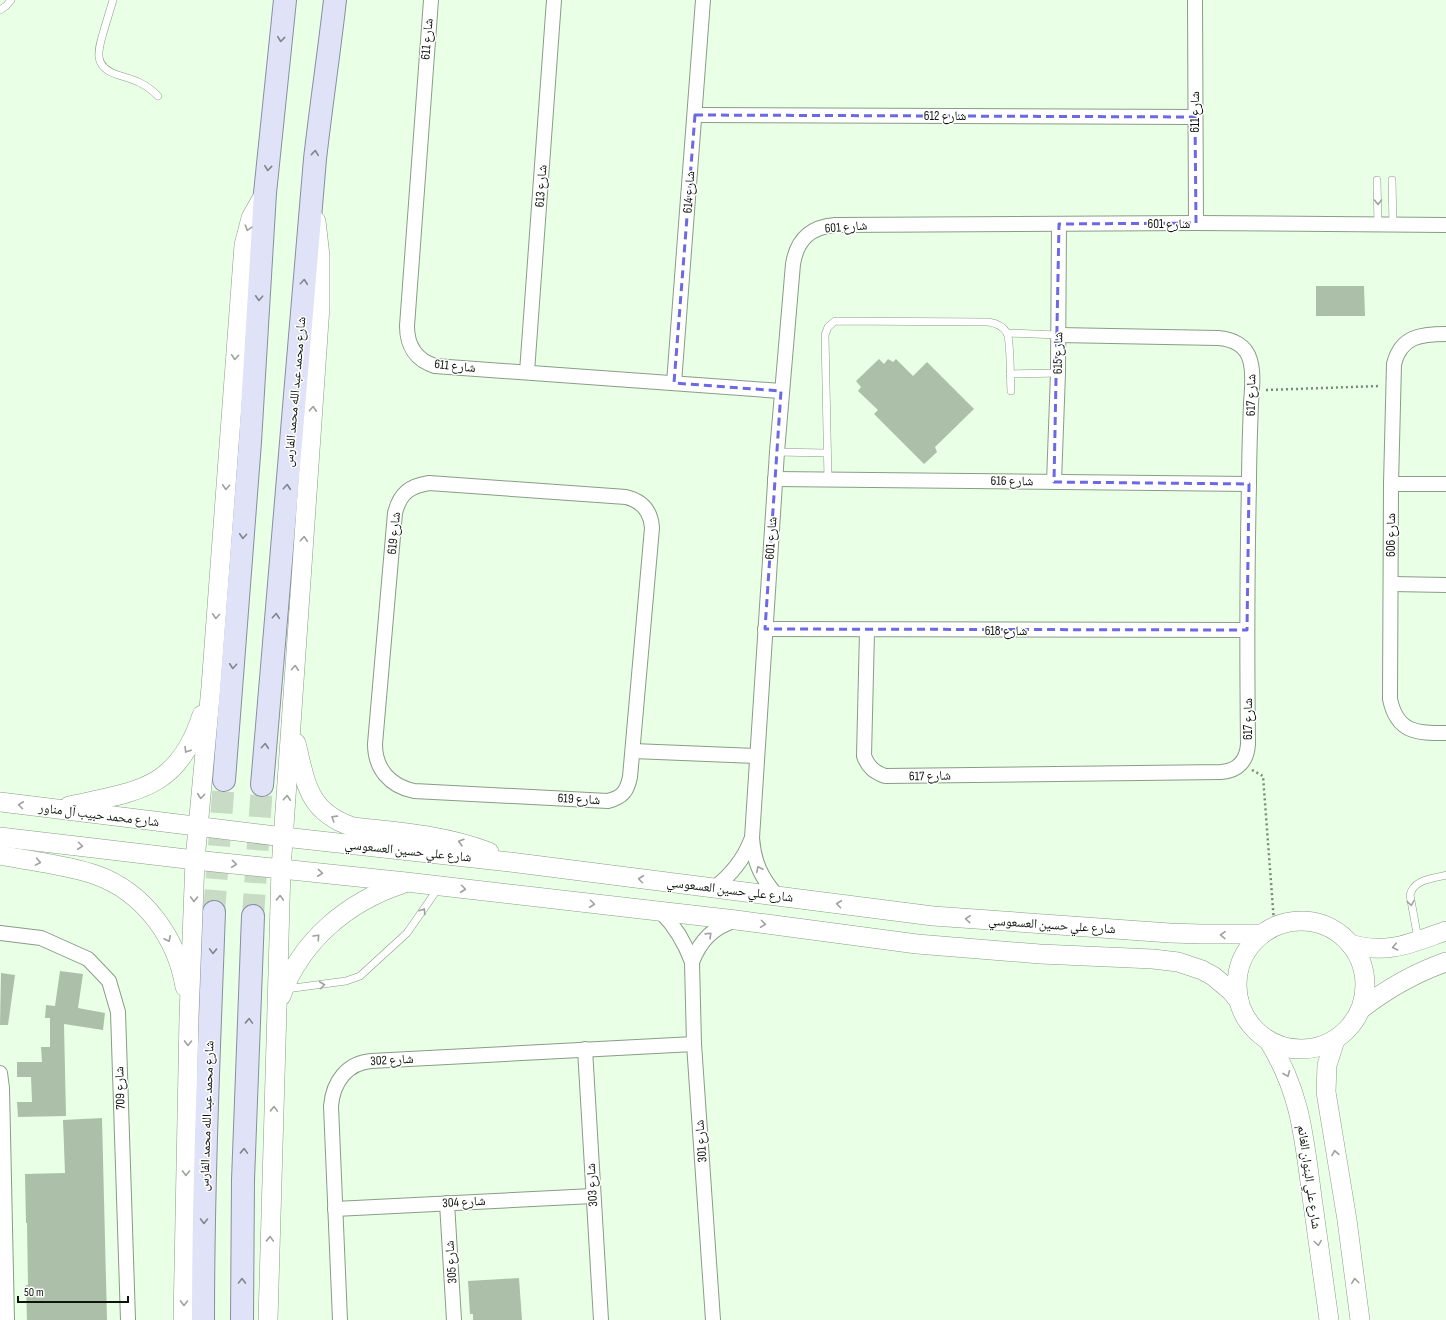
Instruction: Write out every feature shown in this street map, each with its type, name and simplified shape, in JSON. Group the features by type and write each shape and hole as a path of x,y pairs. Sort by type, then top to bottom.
{"main road":[{"path":"224,780 250,442 265,193 285,0"},
{"name":"شارع محمد عبد الله محمد الفارس","path":"262,785 319,120 329,56 335,0"},
{"path":"329,56 342,0"},
{"name":"شارع محمد عبد الله محمد الفارس","path":"203,1320 207,1101 214,912"},
{"path":"242,1320 243,1180 253,916"}],"street":[{"name":"شارع 611","path":"431,0 407,326 409,343 417,356 435,366 782,391"},
{"name":"شارع 613","path":"528,372 554,0"},
{"name":"شارع 614","path":"674,383 703,0"},
{"name":"شارع 611","path":"1195,0 1196,223"},
{"name":"شارع 612","path":"695,115 1195,117"},
{"path":"183,1320 189,1017 195,860 211,687 244,245 251,218 265,193"},
{"path":"268,1320 280,998 281,869 320,306 320,256 312,198"},
{"name":"شارع 601","path":"777,896 763,878 757,866 753,852 752,838 756,756 775,479 792,264 801,242 819,228 835,226 1196,223 1446,224"},
{"name":"شارع 615","path":"1054,482 1058,373 1059,224"},
{"name":"شارع 606","path":"1446,334 1429,334 1413,338 1406,343 1396,356 1394,364 1391,484 1392,584 1390,699 1392,709 1404,726 1414,731 1424,733 1446,733"},
{"name":"شارع 617","path":"867,630 864,756 872,769 885,776 1228,772 1236,769 1246,758 1248,744 1247,630 1252,391 1252,370 1250,360 1245,350 1238,343 1228,339 1058,335"},
{"name":"شارع 616","path":"775,479 1249,484"},
{"name":"شارع 619","path":"429,483 626,496 640,502 645,507 649,513 652,528 633,751 628,785 624,793 618,798 608,801 414,791 399,786 386,776 377,761 375,744 396,513 398,502 403,495 415,486 429,483"},
{"path":"1391,484 1446,484"},
{"path":"1392,584 1446,585"},
{"name":"شارع 618","path":"765,629 1247,630"},
{"path":"55,810 139,790 166,775 184,755 192,742 211,687"},
{"path":"291,726 308,789 316,803 331,817 354,827 411,833 452,840 472,846 510,862"},
{"path":"633,751 756,756"},
{"name":"شارع محمد حبيب آل مناور","path":"0,802 198,827"},
{"name":"شارع علي حسين العسعوسي","path":"198,827 510,862 933,916 996,922 1201,934 1268,931"},
{"path":"0,837 736,920 917,944 1040,954 1153,959 1178,962 1202,970 1213,976 1227,987 1239,1001"},
{"name":"شارع 601","path":"714,888 726,879 743,859 752,838"},
{"path":"0,855 80,870 96,875 127,890 140,901 161,926 169,940 183,975 189,1017"},
{"path":"280,998 292,973 305,952 321,933 339,916 371,896 406,882"},
{"name":"شارع 301","path":"662,912 677,930 692,962 694,1044 713,1320"},
{"name":"شارع 301","path":"692,962 697,950 713,931 724,924 736,920"},
{"path":"1294,922 1315,923 1334,930 1350,944 1361,962 1366,982 1365,996 1361,1009 1355,1021 1346,1032 1335,1040 1322,1046 1308,1049 1294,1049 1281,1046 1258,1033 1243,1012 1239,1001 1237,986 1241,964 1252,944 1268,931 1294,922"},
{"path":"1350,944 1382,949 1418,941 1446,931"},
{"name":"شارع 709","path":"0,933 41,938 88,959 109,981 118,1012 128,1320"},
{"path":"1361,1009 1394,985 1428,968 1446,962"},
{"name":"شارع علي البنوان الغانم","path":"1268,1040 1292,1086 1301,1119 1329,1320"},
{"path":"1335,1040 1327,1065 1326,1092 1348,1227 1360,1320"},
{"name":"شارع 302","path":"340,1320 332,1098 337,1082 345,1072 355,1065 371,1061 694,1044"},
{"name":"شارع 303","path":"585,1049 601,1320"},
{"path":"0,1073 2,1088 2,1206 7,1320"},
{"name":"شارع 304","path":"335,1209 593,1196"},
{"name":"شارع 305","path":"447,1203 454,1320"}],"lane":[{"path":"0,10 11,0"},
{"path":"113,0 99,46 98,57 100,62 103,67 112,73 140,82 150,88 158,96"},
{"path":"1377,180 1378,224"},
{"path":"1392,180 1393,224"},
{"path":"828,480 826,453 826,331 831,324 840,321 988,322 999,325 1006,333 1008,338 1011,391"},
{"path":"1006,333 1058,335"},
{"path":"1010,374 1058,373"},
{"path":"777,452 826,453"},
{"path":"1418,941 1410,901 1411,889 1420,881 1446,875"},
{"path":"280,998 346,982 360,976 407,933 440,886"}],"path":[{"path":"1252,391 1393,385"},
{"path":"1242,764 1263,776 1268,931"}],"highlighted area":[{"path":"695,115 1195,117 1196,223 1059,224 1054,482 1249,484 1247,630 765,629 781,391 674,383"}],"building":[{"path":"1316,286 1364,286 1365,316 1316,316"},
{"path":"879,359 884,364 888,359 893,362 896,359 913,376 927,362 974,409 935,447 937,452 924,464 874,414 878,410 858,391 861,387 856,381"},
{"path":"60,971 83,974 78,1008 105,1013 103,1030 64,1024 66,1116 18,1117 17,1102 32,1102 31,1077 17,1077 17,1062 42,1062 41,1047 50,1047 50,1018 45,1018 46,1005 55,1006"},
{"path":"1,973 15,975 8,1025 0,1025"},
{"path":"102,1118 107,1320 27,1320 26,1285 28,1285 25,1174 65,1173 63,1120"},
{"path":"519,1278 522,1320 473,1320 473,1314 470,1314 468,1281"}],"tunnel":[{"path":"214,912 224,780"},
{"path":"253,916 262,785"}]}
